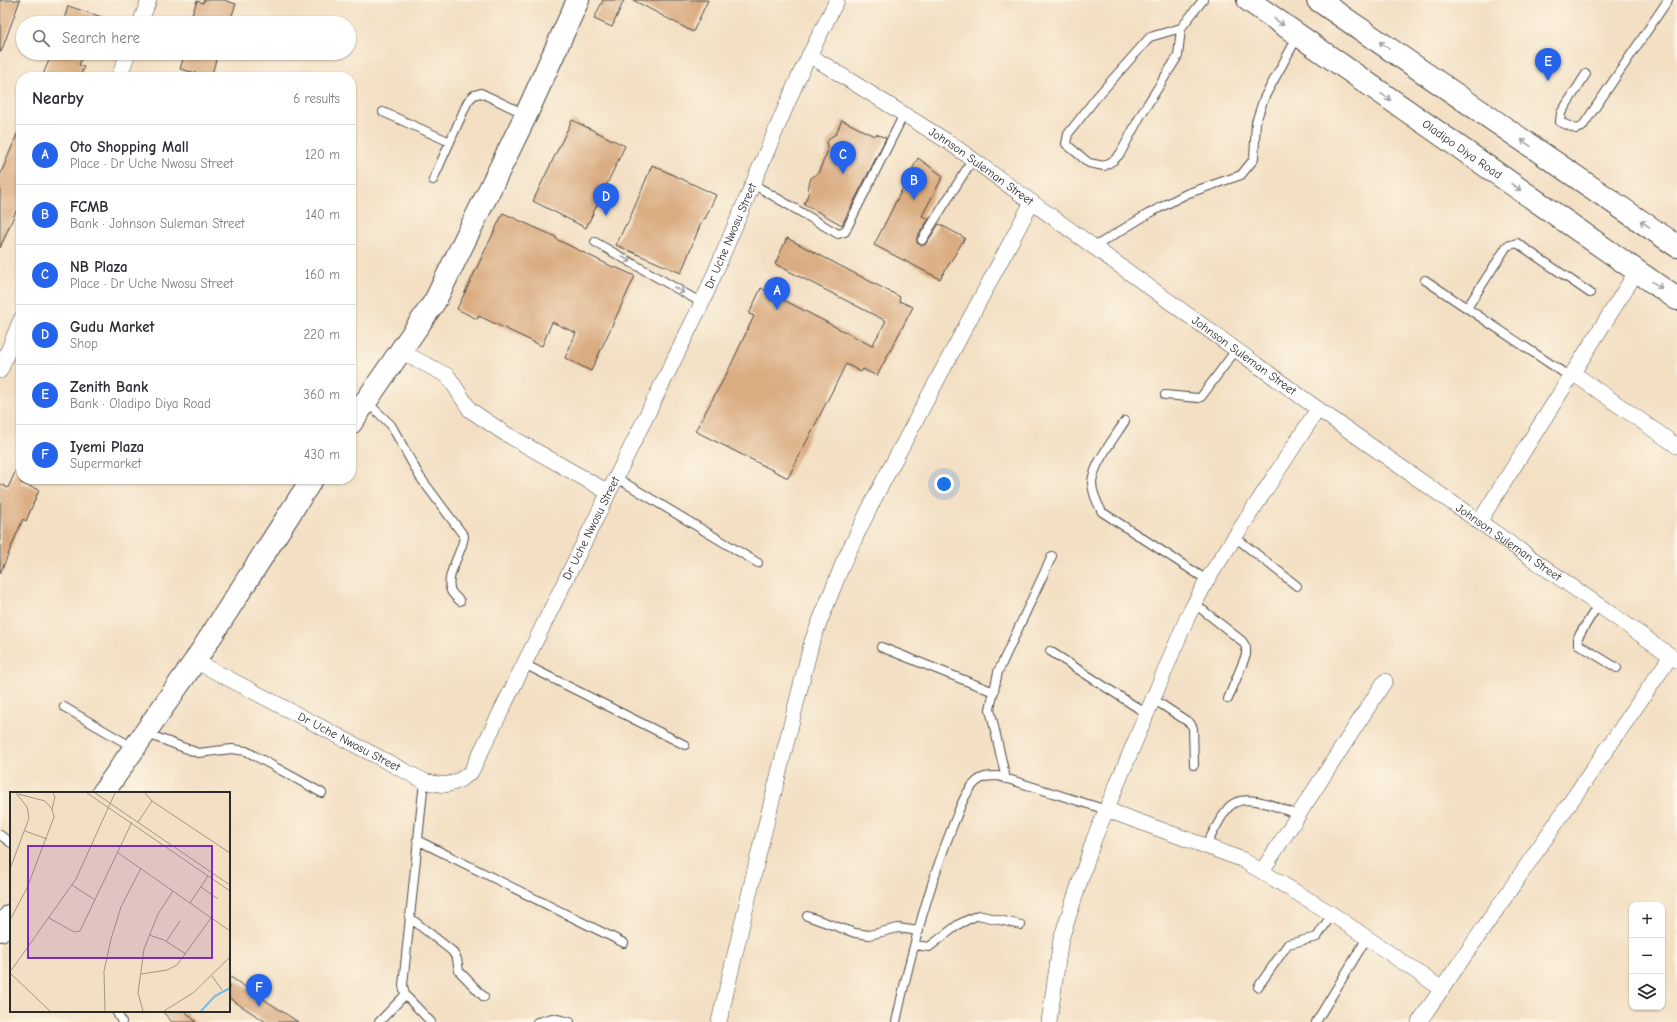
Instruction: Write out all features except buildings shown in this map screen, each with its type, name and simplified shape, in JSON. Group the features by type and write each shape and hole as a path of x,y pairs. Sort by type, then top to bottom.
{"main road":[{"path":"356,413 402,352 436,301 526,115 578,0"},
{"name":"Oladipo Diya Road","path":"1248,0 1677,299"},
{"path":"1318,0 1677,246"},
{"path":"104,792 195,661 309,484"},
{"path":"0,930 10,916"}],"street":[{"path":"143,16 149,0"},
{"name":"Dr Uche Nwosu Street","path":"195,661 424,781 436,785 448,785 461,781 471,772 702,302 809,55 837,0"},
{"name":"Johnson Suleman Street","path":"809,55 973,159 1318,409 1674,658"},
{"path":"121,72 125,60"},
{"path":"719,1022 760,848 812,641 844,561 876,495 1032,202"},
{"path":"1480,522 1637,272"},
{"path":"0,371 16,331"},
{"path":"402,352 448,376 470,410 506,434 608,492"},
{"path":"1572,375 1677,446"},
{"path":"1049,1022 1062,939 1094,839 1195,604 1207,580 1318,409"},
{"path":"1419,1022 1674,658"},
{"path":"1262,871 1385,681"},
{"path":"1107,810 1241,859 1332,914 1442,989"}],"lane":[{"path":"1181,28 1150,37 1096,98 1068,134 1066,144 1090,163 1104,166 1120,154 1142,113 1178,56 1181,28 1203,0"},
{"path":"1586,74 1561,114 1560,122 1576,129 1582,127 1668,0"},
{"path":"1094,247 1148,214 1186,194 1241,175 1254,159 1256,122 1264,98 1298,35"},
{"path":"433,180 468,101 474,95 481,93 526,115"},
{"path":"384,112 450,142"},
{"path":"753,184 838,234 845,232 850,227 904,114"},
{"path":"922,240 973,159"},
{"path":"595,242 702,302"},
{"path":"1467,308 1507,246 1512,243 1517,243 1590,293"},
{"path":"1425,280 1572,375"},
{"path":"1165,395 1198,398 1236,350"},
{"path":"356,413 390,425 420,477 464,536 464,543 450,581 451,592 460,601"},
{"path":"1125,421 1097,466 1092,482 1095,499 1102,512 1207,580"},
{"path":"615,477 758,562"},
{"path":"1235,538 1297,586"},
{"path":"1006,779 990,709 998,672 1052,556"},
{"path":"1195,604 1242,640 1246,647 1246,655 1228,699"},
{"path":"1598,605 1577,641 1578,644 1617,668"},
{"path":"881,647 994,692"},
{"path":"1050,651 1147,714"},
{"path":"524,664 685,745"},
{"path":"1153,700 1190,722 1193,728 1194,765"},
{"path":"64,707 139,740 198,753 232,749 246,751 322,793"},
{"path":"896,1022 915,945 937,868 967,793 982,778 989,776 1006,779 1107,810"},
{"path":"424,781 403,985 405,995 431,1022"},
{"path":"1206,846 1230,806 1240,800 1254,800 1298,815"},
{"path":"0,835 10,842"},
{"path":"417,840 624,943"},
{"path":"1258,987 1288,944 1317,937 1332,914"},
{"path":"915,945 929,947 959,924 978,915 1021,925"},
{"path":"807,916 855,933 869,935 898,928 919,931"},
{"path":"409,917 455,954 459,971 484,997"},
{"path":"1316,1022 1367,938"},
{"path":"379,1022 405,995"},
{"path":"117,1012 123,1021"},
{"path":"537,1022 552,1018 570,1022"}],"place":[{"name":"Zenith Bank","path":"1548,81"},
{"name":"NB Plaza","path":"843,174"},
{"name":"FCMB","path":"914,200"},
{"name":"Gudu Market","path":"606,216"},
{"name":"Oto Shopping Mall","path":"777,310"},
{"name":"Iyemi Plaza","path":"259,1007"}]}
